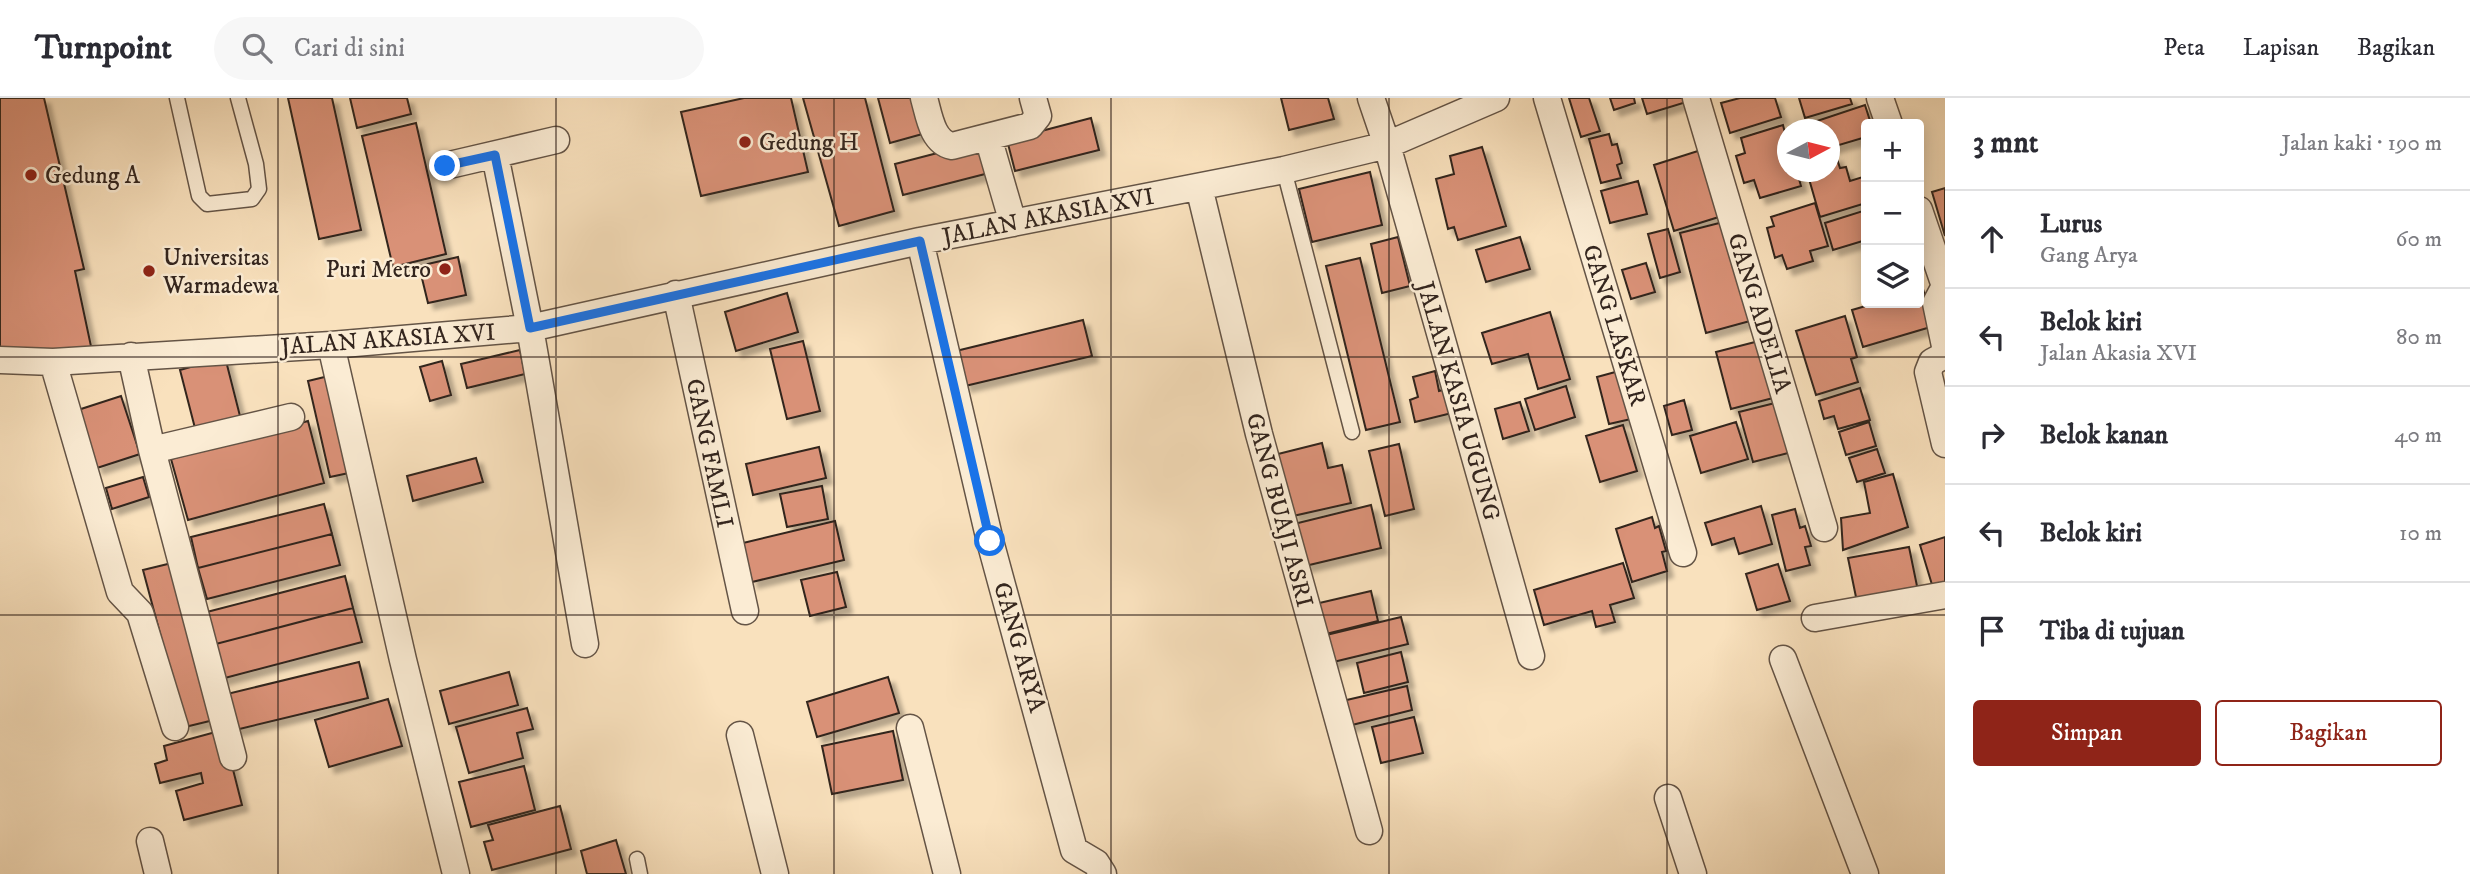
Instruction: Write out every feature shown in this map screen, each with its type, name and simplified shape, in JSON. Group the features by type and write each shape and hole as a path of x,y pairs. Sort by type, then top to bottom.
{"street":[{"path":"925,98 934,130 943,144 952,146 1030,126 1038,116 1033,98"},
{"name":"JALAN KASIA UGUNG","path":"1371,98 1387,145 1531,656"},
{"name":"JALAN AKASIA XVI","path":"0,360 53,362 331,345 530,328 920,241 1284,170 1387,145 1496,98"},
{"name":"GANG LASKAR","path":"1547,98 1683,553"},
{"name":"GANG ADELIA","path":"1696,98 1824,528"},
{"path":"1880,98 1887,119"},
{"path":"988,137 1013,223"},
{"path":"445,166 556,140"},
{"path":"495,155 530,328 585,645"},
{"name":"GANG BUAJI ASRI","path":"1199,187 1259,434 1369,831"},
{"path":"1924,225 1945,286 1937,303 1945,346"},
{"name":"GANG ARYA","path":"920,241 987,529 1074,850 1097,863 1103,874"},
{"name":"GANG FAMLI","path":"676,294 745,611"},
{"path":"331,345 403,660 456,874"},
{"path":"1945,355 1928,368 1945,444"},
{"path":"131,356 152,450 233,757"},
{"path":"53,362 120,592 140,613 175,727"},
{"path":"152,450 291,417"},
{"path":"1815,618 1945,595"},
{"path":"1783,659 1865,874"},
{"path":"910,728 947,874"},
{"path":"740,735 775,874"},
{"path":"1668,798 1693,874"},
{"path":"149,841 158,874"}],"lane":[{"path":"177,98 199,196 207,204 252,199 259,189 256,164 238,98"},
{"path":"1284,170 1352,432"},
{"path":"637,859 640,874"}],"building":[{"name":"Gedung A","path":"0,98 44,98 84,269 75,271 92,351 0,354"},
{"path":"288,98 332,98 361,230 319,239"},
{"path":"350,98 407,98 411,114 357,128"},
{"name":"Gedung H","path":"744,98 791,98 808,172 701,196 681,112"},
{"path":"803,98 865,98 894,211 839,226"},
{"path":"878,98 917,98 926,133 890,143"},
{"path":"1281,98 1328,98 1334,119 1289,130"},
{"path":"1569,98 1589,98 1600,131 1581,137"},
{"path":"1610,98 1634,98 1635,103 1614,110"},
{"path":"1642,98 1693,98 1693,100 1647,114"},
{"path":"1740,98 1775,98 1781,117 1730,133 1721,103"},
{"path":"1799,98 1850,98 1852,104 1805,118"},
{"path":"1865,105 1869,119 1861,119 1861,138 1840,145 1840,119 1823,119"},
{"path":"1091,118 1099,150 1015,171 1007,140"},
{"path":"416,123 446,254 393,267 362,136"},
{"path":"1777,127 1777,182 1800,182 1801,186 1760,198 1754,180 1744,183 1736,156 1745,153 1741,138"},
{"path":"1609,134 1612,145 1617,144 1622,163 1617,165 1621,178 1601,183 1589,139"},
{"path":"980,142 989,173 903,195 895,164"},
{"path":"1482,147 1506,226 1458,240 1454,227 1448,229 1436,179 1454,174 1450,156"},
{"path":"1701,150 1722,216 1674,231 1654,165"},
{"path":"1846,167 1850,181 1861,178 1861,205 1820,217 1810,182 1840,182 1840,168"},
{"path":"1370,172 1382,225 1312,242 1299,189"},
{"path":"1638,181 1647,214 1610,223 1601,191"},
{"path":"1945,188 1945,236 1932,192"},
{"path":"1815,203 1828,246 1810,251 1813,261 1787,269 1782,255 1775,258 1767,228 1774,226 1771,217"},
{"path":"1861,212 1861,242 1833,250 1825,223"},
{"path":"1731,220 1750,321 1706,333 1680,233"},
{"path":"1668,229 1680,272 1660,278 1648,234"},
{"path":"1398,237 1410,286 1382,293 1371,244"},
{"path":"1520,237 1530,269 1486,282 1476,250"},
{"path":"458,257 466,295 428,303 419,266"},
{"path":"1360,258 1400,422 1366,430 1326,266"},
{"path":"1646,263 1655,292 1631,299 1622,270"},
{"path":"1924,292 1934,326 1863,347 1852,310 1861,307 1924,308"},
{"path":"787,293 798,332 736,351 725,312"},
{"path":"1550,312 1570,379 1538,389 1528,354 1492,364 1482,333"},
{"path":"1845,316 1857,357 1851,359 1858,382 1816,395 1796,331"},
{"path":"1083,320 1092,356 965,386 956,351"},
{"path":"803,341 820,411 787,419 770,349"},
{"path":"1759,341 1773,398 1731,409 1716,352"},
{"path":"520,350 525,374 467,388 461,364"},
{"path":"225,357 241,420 196,432 180,370"},
{"path":"442,361 451,395 430,401 420,367"},
{"path":"1435,371 1439,391 1447,389 1452,413 1415,422 1410,400 1418,397 1413,377"},
{"path":"1619,371 1631,419 1609,424 1597,377"},
{"path":"341,373 363,470 330,477 308,381"},
{"path":"1566,386 1575,417 1535,430 1525,399"},
{"path":"1860,388 1870,420 1838,429 1834,416 1824,419 1819,401"},
{"path":"121,396 140,454 97,468 78,410"},
{"path":"1684,400 1692,430 1672,435 1664,406"},
{"path":"1520,402 1529,431 1503,439 1495,409"},
{"path":"1779,402 1792,452 1753,462 1739,412"},
{"path":"308,421 324,483 188,520 171,459"},
{"path":"1736,422 1748,459 1701,473 1690,436"},
{"path":"1869,422 1876,446 1846,455 1839,432"},
{"path":"1623,425 1637,471 1600,482 1586,436"},
{"path":"1322,443 1328,468 1342,465 1351,503 1293,516 1278,454"},
{"path":"1399,444 1414,509 1385,516 1369,451"},
{"path":"819,447 826,478 753,495 746,464"},
{"path":"1877,449 1885,473 1857,482 1849,458"},
{"path":"476,458 483,482 413,501 407,476"},
{"path":"1893,474 1908,527 1843,550 1841,518 1870,513 1864,482"},
{"path":"143,477 149,497 112,509 106,488"},
{"path":"822,486 828,519 787,527 780,494"},
{"path":"324,504 332,534 198,568 191,537"},
{"path":"1371,505 1381,548 1305,566 1294,524"},
{"path":"1761,506 1772,544 1739,554 1734,538 1712,545 1705,523"},
{"path":"1795,509 1800,528 1805,526 1811,546 1805,547 1810,565 1786,571 1772,515"},
{"path":"1652,517 1655,528 1659,526 1666,551 1662,552 1667,571 1632,582 1616,529"},
{"path":"835,521 844,560 752,582 743,543"},
{"path":"332,534 340,565 207,599 198,568"},
{"path":"1945,537 1945,584 1933,588 1920,545"},
{"path":"1909,547 1918,591 1857,602 1848,558"},
{"path":"176,562 218,719 185,727 143,570"},
{"path":"1623,563 1634,598 1610,605 1615,622 1596,627 1592,611 1544,625 1534,590"},
{"path":"1778,564 1790,601 1757,610 1746,574"},
{"path":"837,572 846,607 810,616 801,580"},
{"path":"345,576 353,608 212,645 203,613"},
{"path":"1371,591 1378,621 1322,635 1315,604"},
{"path":"353,608 362,642 221,679 212,645"},
{"path":"1401,617 1408,644 1325,664 1318,637"},
{"path":"1401,652 1408,682 1364,693 1357,663"},
{"path":"359,662 368,698 231,731 223,695"},
{"path":"509,672 518,705 449,724 440,691"},
{"path":"888,677 899,713 817,737 807,702"},
{"path":"1407,686 1412,710 1344,727 1338,702"},
{"path":"388,699 402,746 329,767 315,720"},
{"path":"527,708 533,729 517,733 523,758 469,773 456,727"},
{"path":"1414,717 1423,753 1381,763 1372,727"},
{"path":"223,730 242,805 184,820 176,791 203,783 201,773 160,783 155,764 167,760 164,746"},
{"path":"893,731 903,780 832,794 822,746"},
{"path":"524,766 535,810 471,827 459,782"},
{"path":"560,806 571,849 492,870 484,842 493,840 488,825"},
{"path":"616,840 626,874 587,874 581,851"}],"place":[{"name":"Gedung H","path":"745,142"},
{"name":"Gedung A","path":"31,175"},
{"name":"Puri Metro","path":"445,269"},
{"name":"Universitas Warmadewa","path":"149,271"}],"route":[{"path":"445,166 495,155 530,328 920,241 990,541"}]}
